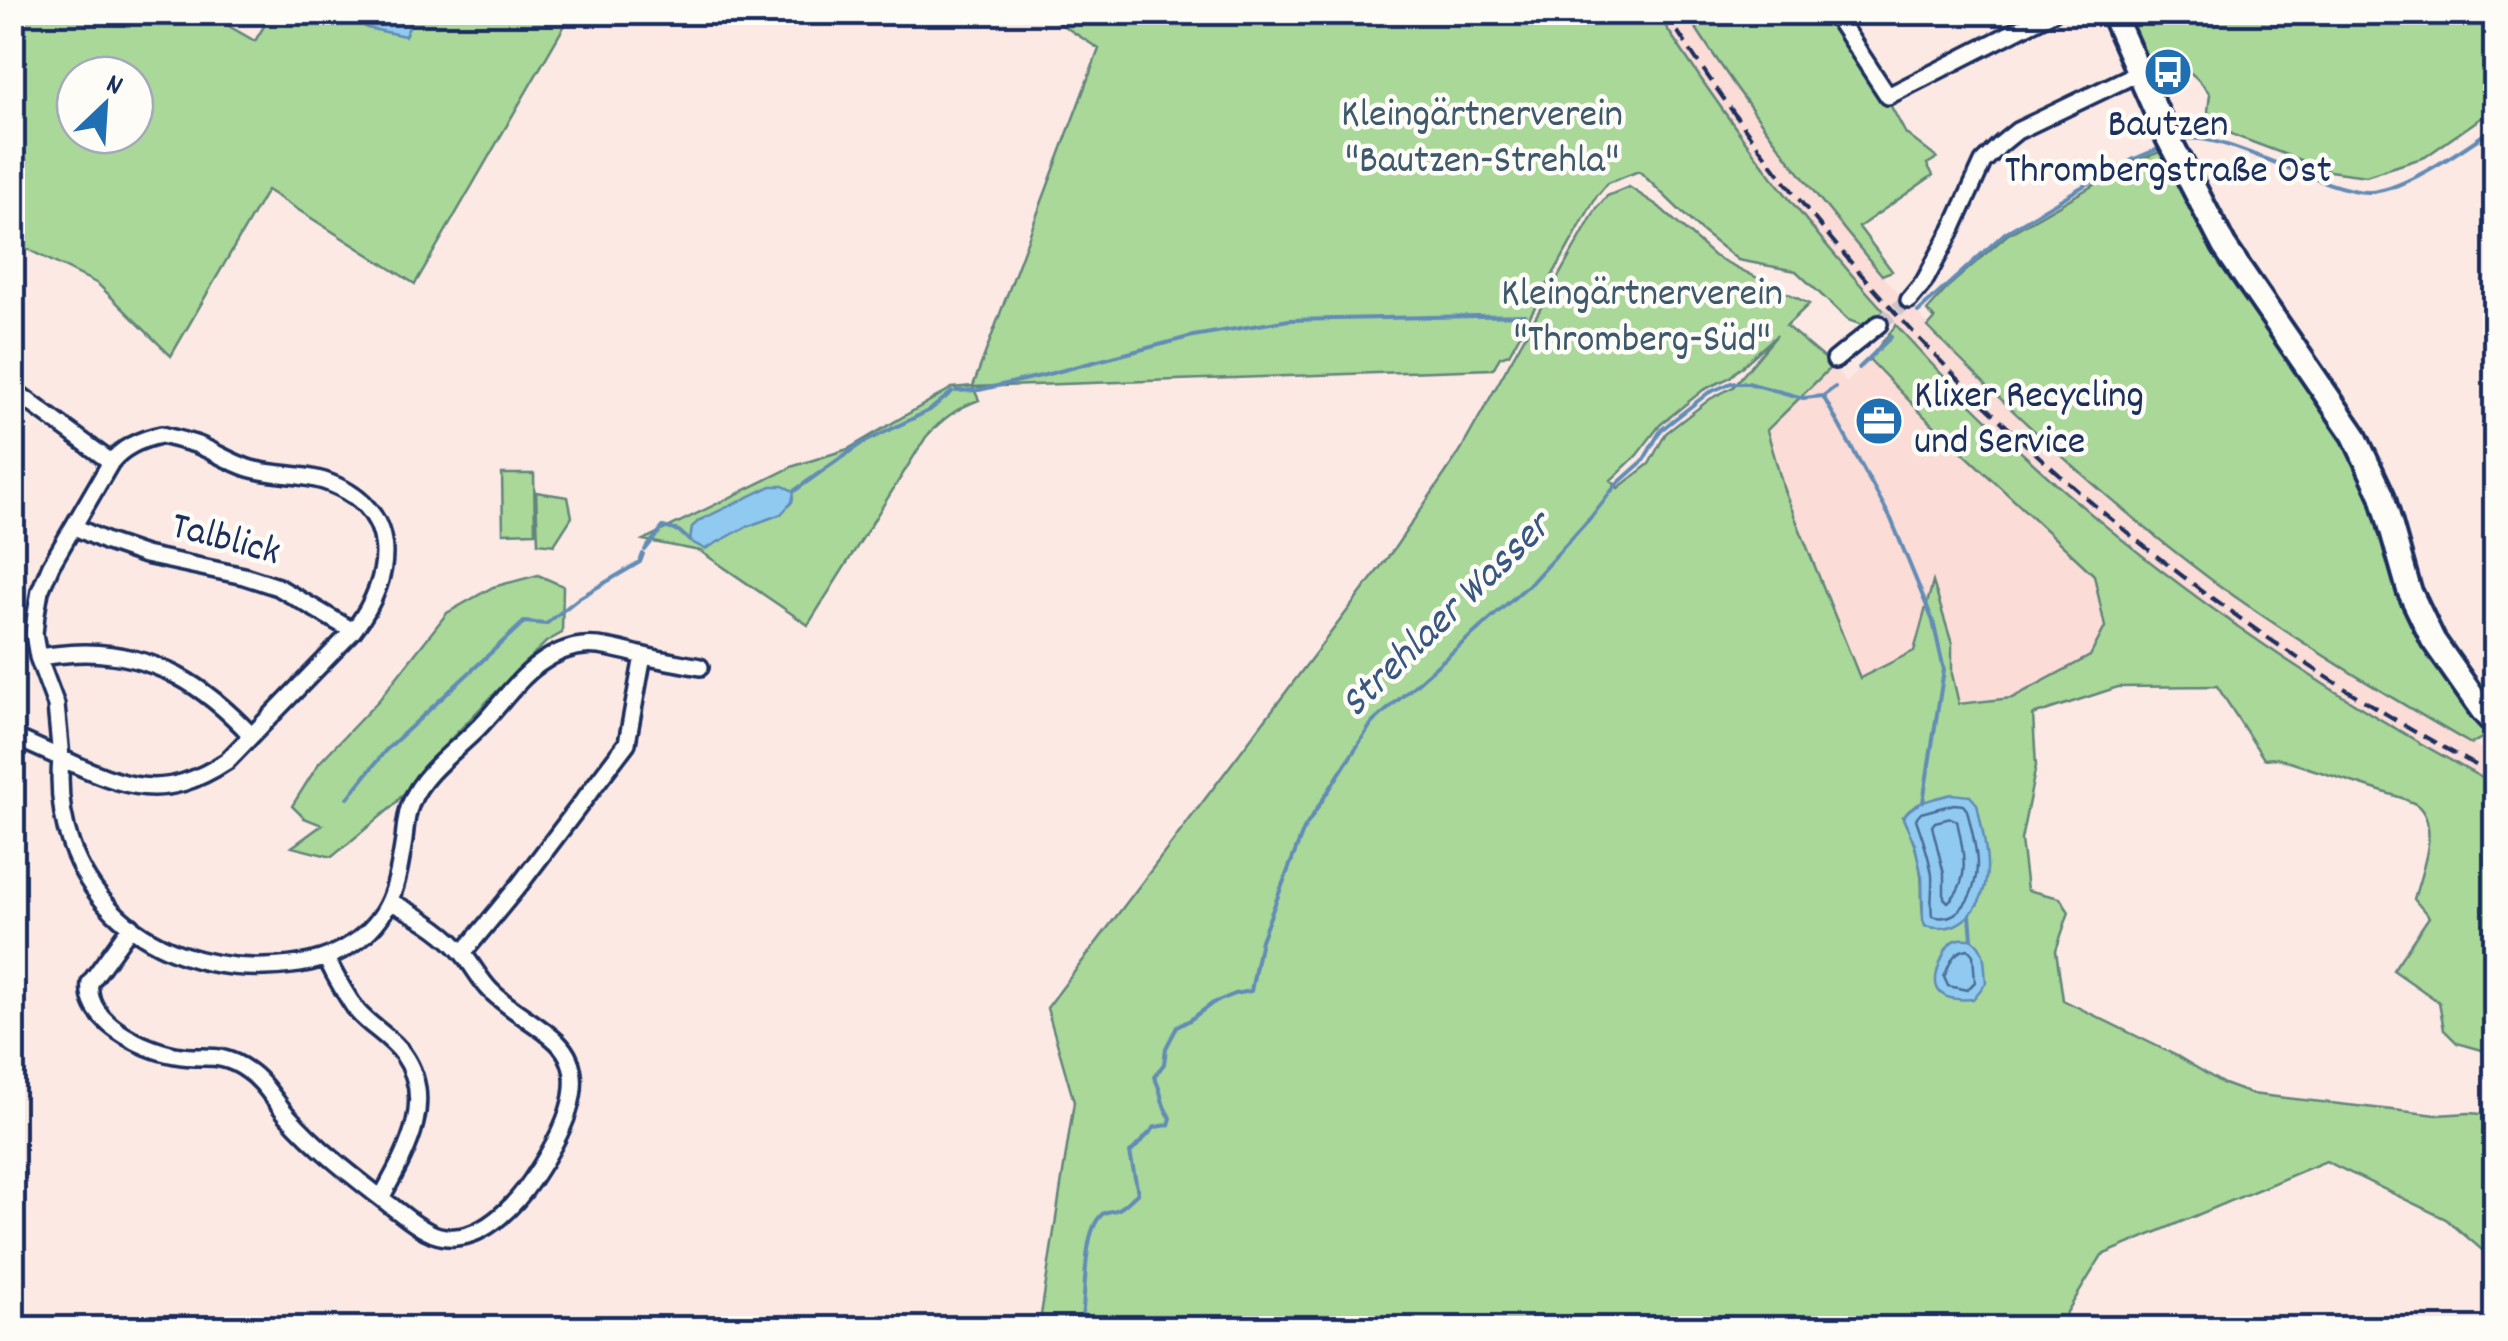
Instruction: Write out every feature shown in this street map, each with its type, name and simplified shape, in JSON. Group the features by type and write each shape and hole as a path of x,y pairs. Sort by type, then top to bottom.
{"street":[{"path":"1834,12 1887,96 2053,12"},
{"path":"2112,12 2170,142 2224,246 2354,435 2382,495 2409,590 2425,623 2456,675 2496,725"},
{"path":"1908,300 1924,282 1983,162 2000,144 2018,131 2138,73"},
{"path":"1835,360 1879,324"},
{"path":"12,389 111,462"},
{"path":"12,736 61,758 122,784 185,783 228,761 354,631 379,590 384,544 378,520 362,502 326,482 249,468 198,445 161,435 132,444 118,452 111,462 50,565 40,591 34,634 56,705 61,758 58,786 67,838 78,864 110,910 154,941 183,955 249,968 278,967 326,958 370,930 391,902 411,802 420,786 539,664 574,647 595,644 700,667"},
{"name":"Talblick","path":"75,527 145,555 278,587 354,631"},
{"path":"38,656 101,654 160,667 202,690 251,735"},
{"path":"463,953 628,743 643,656"},
{"path":"131,926 90,984 94,1008 123,1033 156,1050 214,1056 240,1064 256,1075 324,1151 382,1198 424,1230 444,1238 462,1237 488,1225 510,1208 531,1182 568,1110 574,1074 569,1058 556,1042 506,1006 480,980 463,953 422,918 391,902"},
{"path":"326,958 360,1015 402,1053 417,1086 412,1136 382,1198"}],"shaded area":[{"path":"1657,13 1686,13 1783,153 1882,275 1976,376 2068,462 2179,555 2247,605 2346,671 2495,757 2495,785 2333,691 2202,601 2095,516 2011,441 1912,343 1798,211"},
{"path":"1869,359 1925,417 2094,575 2105,627 2090,656 2012,698 1958,704 1952,644 1915,651 1860,679 1784,490 1767,429 1833,365 1846,383"}],"green space":[{"path":"559,12 569,18 415,284 267,190 171,356 98,284 13,242 12,13 206,13 255,41 272,13"},
{"name":"Kleingärtnerverein \"Bautzen-Strehla\"","path":"1044,13 1657,13 1764,167 1884,311 1862,325 1848,320 1796,271 1738,260 1700,230 1639,171 1608,183 1596,197 1509,354 1500,357 1493,369 973,387 979,400 950,415 926,437 808,625 700,551 643,540 794,466 848,449 952,388 973,386 1099,49","holes":["727,509 781,514 746,527 700,520"]},
{"name":"Kleingärtnerverein \"Thromberg-Süd\"","path":"1686,13 1831,13 1906,134 1937,158 1927,164 1933,175 1859,227 1892,271 1882,275 1830,212 1755,114"},
{"path":"2123,13 2495,13 2495,108 2425,157 2366,176 2329,171 2236,136 2207,120 2210,94 2183,68 2145,61"},
{"path":"2162,151 2214,247 2360,453 2392,563 2494,731 2471,744 2308,645 2175,552 2066,460 1928,327 1935,319 1927,311 1950,285 2007,235 2134,162"},
{"path":"1629,187 1658,206 1714,256 1809,304 1786,326 1833,365 1767,430 1784,490 1860,678 1914,651 1933,582 1952,644 1952,674 1959,704 2012,698 2090,656 2105,627 2094,575 1925,417 1869,359 1896,325 2029,460 2175,581 2331,689 2495,785 2495,1061 2482,1050 2457,1043 2444,1030 2439,1002 2393,970 2429,917 2414,899 2427,850 2428,825 2424,814 2417,805 2402,798 2277,758 2264,759 2217,686 2118,687 2033,715 2036,766 2021,840 2027,890 2060,898 2069,912 2056,950 2063,1000 2177,1056 2224,1084 2251,1094 2437,1115 2495,1115 2495,1261 2446,1219 2326,1161 2102,1255 2067,1312 2063,1328 1039,1328 1074,1102 1047,1008 1394,549 1459,453 1607,196","holes":["1777,335 1733,387 1710,399 1666,433 1649,464 1618,488 1611,480 1660,425 1703,390 1729,378","1903,818 1987,868 1976,904 1961,921 1939,928 1925,926 1919,860"]},
{"path":"502,474 534,474 535,532 503,533"},
{"path":"536,492 568,497 572,517 554,545 538,543"},
{"path":"538,575 563,586 562,633 546,642 502,686 393,806 332,857 292,847 322,825 304,818 292,806 319,763 379,700 447,613 493,587"}],"water":[{"path":"359,12 415,13 405,36 367,28 359,22"},
{"path":"771,486 794,491 792,502 781,514 705,549 690,541 692,527 700,520"},
{"path":"1952,794 1970,796 1977,804 1986,851 1986,880 1978,904 1962,921 1939,928 1925,926 1922,877 1915,845 1903,818 1918,804"},
{"path":"1972,939 1982,953 1986,983 1973,999 1944,996 1936,978 1944,953 1953,941"}],"waterway":[{"name":"Strehlaer Wasser","path":"2178,141 2216,142 2347,189 2368,192 2416,177 2496,126"},
{"name":"Strehlaer Wasser","path":"1918,312 2005,233 2080,188 2165,146"},
{"path":"956,391 979,390 1041,376 1193,336 1289,320 1525,315"},
{"path":"1859,368 1891,337"},
{"name":"Strehlaer Wasser","path":"1080,1328 1088,1249 1096,1221 1138,1193 1130,1153 1155,1127 1169,1125 1171,1118 1154,1077 1164,1064 1166,1048 1177,1027 1213,1003 1251,991 1261,940 1304,829 1372,723 1532,582 1616,485 1643,461 1661,430 1708,393 1731,383 1748,383 1803,398 1823,396 1835,387"},
{"path":"794,491 859,445 930,410 952,392"},
{"path":"1823,396 1891,519 1933,621 1944,670 1923,802"},
{"path":"645,550 663,527 679,531 690,541"},
{"path":"348,798 385,751 524,622 546,624 579,598 640,562 643,554"},
{"path":"1970,915 1972,939"}],"tunnel":[{"path":"1879,324 1909,300"}],"railway":[{"path":"1665,12 1747,132 1836,244 1930,350 2031,449 2137,541 2250,626 2370,704 2496,776"}],"place":[{"name":"Bautzen Thrombergstraße Ost","path":"2168,72"},
{"name":"Klixer Recycling und Service","path":"1879,421"}]}
